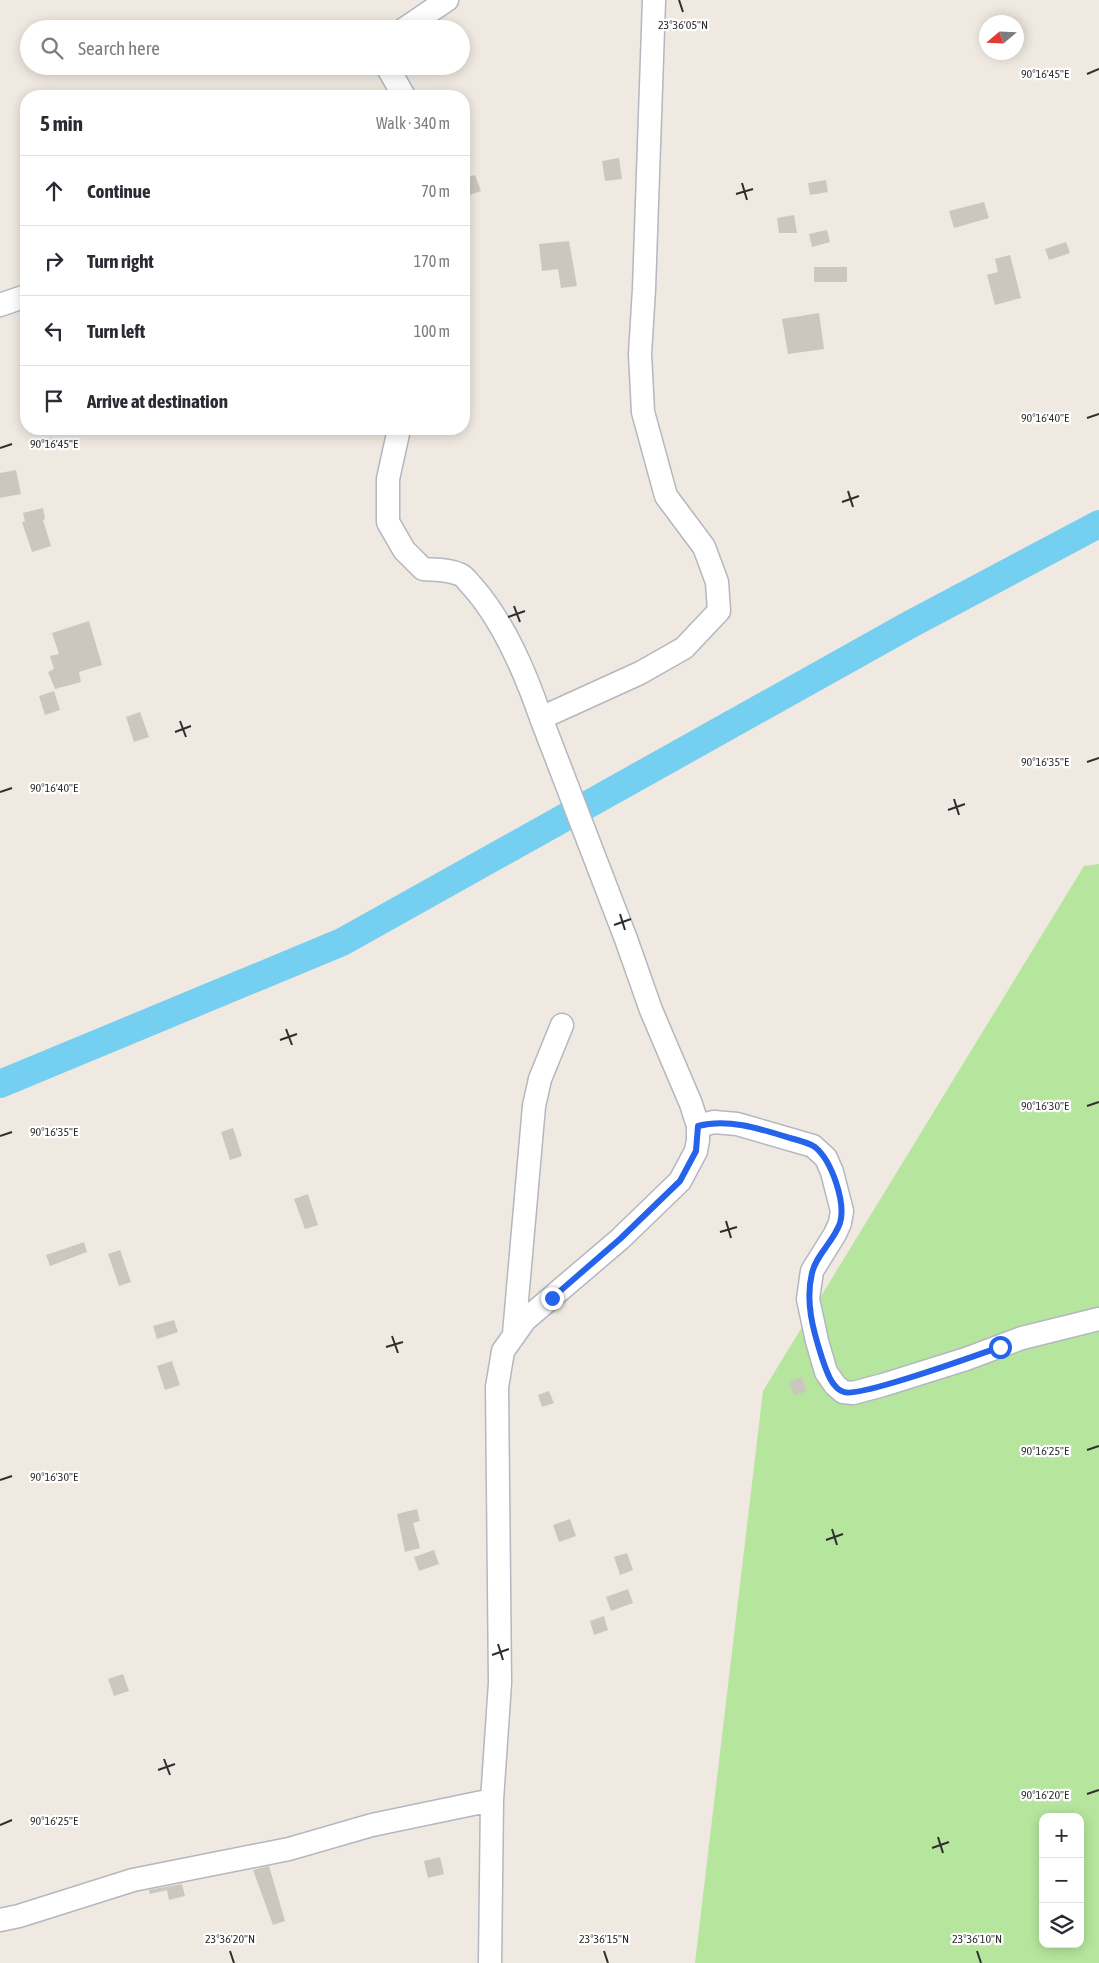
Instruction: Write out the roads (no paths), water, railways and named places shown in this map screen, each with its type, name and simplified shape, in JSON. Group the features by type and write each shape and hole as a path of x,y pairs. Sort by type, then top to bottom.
{"street":[{"path":"417,20 447,0"},
{"path":"541,719 640,673 684,648 719,611 717,582 704,547 666,496 643,412 640,354 654,0"},
{"path":"392,75 401,90"},
{"path":"0,305 20,298"},
{"path":"398,435 388,479 388,522 404,550 423,569 447,570 463,576 483,599 518,662 532,692 651,1010 691,1104 698,1126 696,1151 680,1181 620,1239 525,1320 503,1351 497,1387 500,1683 492,1800 490,1963"},
{"path":"514,1334 534,1106 540,1079 562,1025"},
{"path":"698,1126 714,1122 747,1127 814,1146 826,1158 832,1172 842,1211 840,1223 835,1234 812,1271 808,1299 826,1372 835,1385 843,1392 853,1393 883,1385 966,1359 1022,1338 1099,1319"},
{"path":"0,1920 19,1916 133,1880 289,1848 372,1826 492,1800"}],"waterway":[{"path":"0,1084 342,942 909,625 1099,524"}]}
